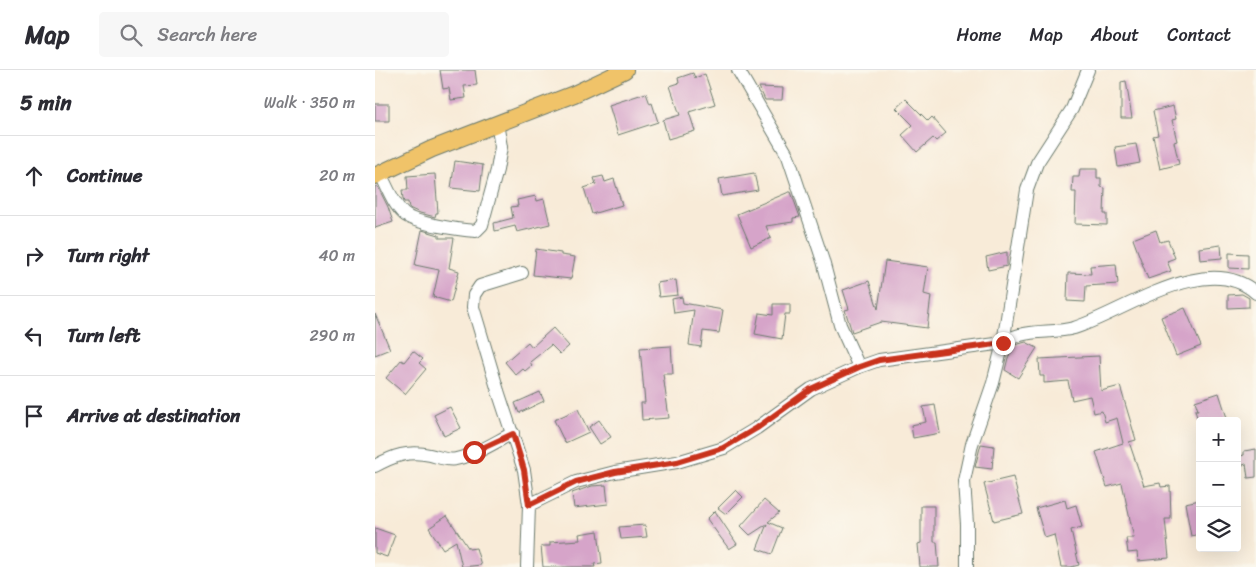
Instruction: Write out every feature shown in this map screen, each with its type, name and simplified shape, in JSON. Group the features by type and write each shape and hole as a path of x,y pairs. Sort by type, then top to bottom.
{"main road":[{"path":"377,175 432,149 574,94 625,70"}],"street":[{"path":"738,70 788,156 823,261 840,325 859,367"},
{"path":"967,567 964,481 972,444 993,383 1003,343 1027,190 1037,163 1072,109 1088,70"},
{"path":"377,175 405,216 417,221 463,230 476,230 482,225 497,170 501,147 497,123"},
{"path":"522,273 480,286 474,295 473,307 524,470 529,505 527,567"},
{"path":"529,505 576,482 615,472 677,462 723,448 757,428 811,389 879,360 1003,343 1020,335 1073,328 1164,289 1204,277 1233,280 1256,293"},
{"path":"375,466 392,456 412,453 456,459 513,434"}],"building":[{"path":"440,70 475,70 477,85 464,86 466,98 451,100 449,88 443,89"},
{"path":"693,73 695,78 705,74 715,104 689,112 695,131 668,139 663,120 680,115 670,86 679,83 678,78"},
{"path":"1126,81 1132,118 1121,118 1121,82"},
{"path":"759,87 783,88 782,100 765,100"},
{"path":"646,93 650,104 652,103 658,122 618,135 609,105"},
{"path":"906,99 928,121 932,117 946,133 936,141 933,138 917,152 902,135 913,125 896,108"},
{"path":"375,104 389,104 389,121 375,121"},
{"path":"1173,106 1176,119 1172,120 1177,141 1174,142 1179,164 1160,169 1153,136 1158,135 1153,111"},
{"path":"1136,144 1140,163 1118,167 1115,147"},
{"path":"455,161 483,165 480,191 451,188"},
{"path":"1080,169 1097,169 1097,178 1101,178 1101,187 1105,188 1104,214 1107,214 1107,225 1075,224 1076,192 1072,192 1073,177 1079,177"},
{"path":"754,173 758,190 722,196 719,179"},
{"path":"435,174 438,213 436,213 435,217 409,208 408,202 404,202 402,190 408,190 407,176"},
{"path":"603,176 605,182 614,179 622,205 592,214 584,188 596,184 594,178"},
{"path":"375,186 378,187 388,207 393,222 375,228"},
{"path":"791,192 800,217 793,218 793,222 766,226 771,238 751,247 737,214"},
{"path":"536,196 537,201 544,199 550,224 517,232 515,226 495,231 494,223 513,218 511,207 518,206 517,200"},
{"path":"422,230 439,235 439,238 454,238 449,268 459,271 451,302 433,297 439,270 415,265"},
{"path":"1156,230 1160,242 1168,240 1175,258 1167,261 1171,271 1148,279 1133,239"},
{"path":"1221,245 1222,258 1200,260 1199,248"},
{"path":"536,249 575,257 571,279 533,275"},
{"path":"1007,252 1007,266 988,270 986,257"},
{"path":"1229,253 1248,254 1248,269 1229,268"},
{"path":"885,261 928,267 924,294 931,296 927,328 881,322 852,332 845,310 849,309 843,290 869,281 878,309"},
{"path":"1116,264 1118,284 1086,286 1085,302 1067,301 1068,273 1091,274 1090,266"},
{"path":"676,280 678,295 659,297 657,283"},
{"path":"1242,294 1249,298 1249,307 1228,308 1228,295"},
{"path":"682,297 683,303 723,310 719,333 703,331 701,347 689,345 694,310 674,313 672,299"},
{"path":"773,304 790,304 790,314 785,314 782,339 755,334 759,313 773,315"},
{"path":"1185,308 1201,346 1176,356 1161,317"},
{"path":"375,314 390,349 375,355"},
{"path":"553,328 569,346 560,354 551,345 530,362 532,365 525,371 523,369 516,375 505,362 528,342 532,347"},
{"path":"1026,342 1037,348 1018,378 1005,370 1008,358 1015,345"},
{"path":"671,346 673,374 663,374 669,418 642,420 641,403 645,403 640,348"},
{"path":"413,351 423,359 419,363 426,369 405,394 386,378 401,360 404,362"},
{"path":"1099,356 1101,391 1120,386 1136,440 1129,442 1144,486 1160,483 1161,487 1170,486 1171,519 1165,519 1169,558 1138,561 1137,552 1128,553 1126,538 1134,538 1122,483 1107,487 1096,452 1123,443 1117,418 1105,422 1102,411 1094,413 1090,396 1072,400 1068,381 1044,383 1044,376 1040,376 1039,359"},
{"path":"540,392 544,401 519,413 515,403"},
{"path":"1219,393 1227,417 1197,417 1195,410 1198,410 1195,401"},
{"path":"935,405 940,433 913,438 911,425 926,422 923,407"},
{"path":"450,407 461,428 444,436 434,415"},
{"path":"578,409 589,432 565,443 554,420"},
{"path":"599,420 611,437 600,444 589,427"},
{"path":"981,444 994,446 992,469 975,467"},
{"path":"1256,449 1256,477 1248,478 1246,464 1241,466 1241,456 1244,455 1244,451"},
{"path":"1013,477 1023,514 994,521 984,484"},
{"path":"606,485 608,504 574,508 572,493 592,486"},
{"path":"736,490 743,497 726,514 718,508"},
{"path":"764,500 779,513 768,522 782,528 772,554 757,549 767,524 750,535 741,526"},
{"path":"1065,500 1067,508 1076,505 1082,527 1071,530 1079,565 1071,567 1061,567 1054,535 1045,538 1036,508"},
{"path":"1196,501 1196,535 1191,536 1185,503"},
{"path":"921,506 934,506 934,542 937,542 939,567 920,567 918,544 921,543"},
{"path":"715,511 737,544 729,549 707,519"},
{"path":"447,516 469,549 476,548 481,565 462,567 456,541 443,549 429,528"},
{"path":"645,525 647,537 621,539 619,527"},
{"path":"375,528 395,535 387,557 375,553"},
{"path":"598,531 602,563 594,564 595,567 543,567 541,546 550,546 550,542 580,540 579,534"}],"route":[{"path":"474,452 513,434 524,470 529,505 576,482 615,472 677,462 723,448 757,428 811,389 879,360 947,349 1003,343"}]}
